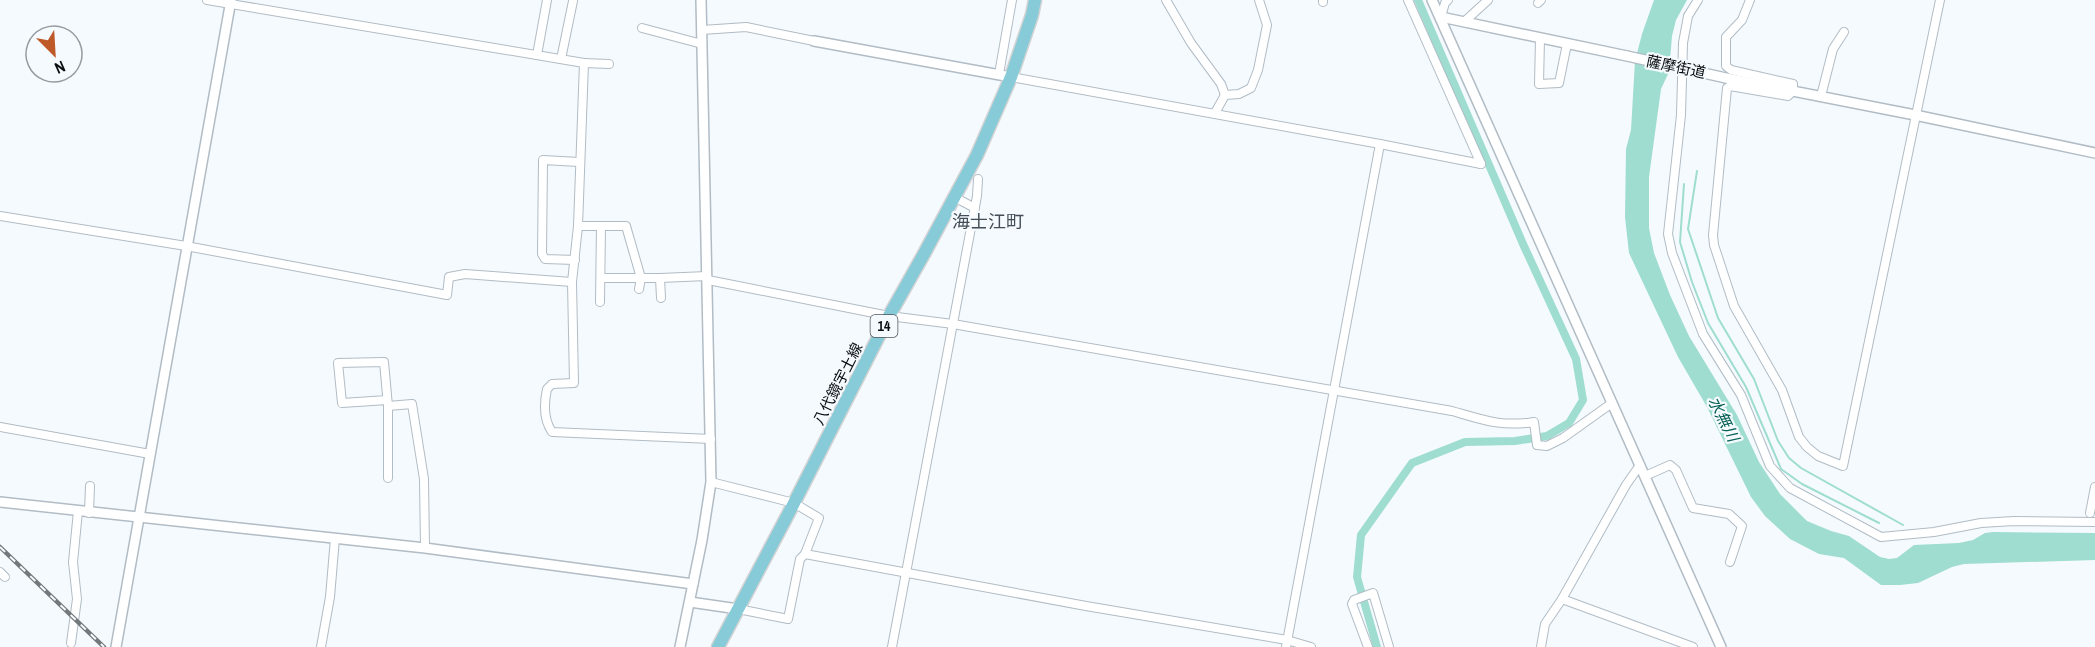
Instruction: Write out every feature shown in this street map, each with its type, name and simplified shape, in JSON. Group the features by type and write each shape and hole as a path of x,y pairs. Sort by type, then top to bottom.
{"main road":[{"name":"八代鏡宇土線","path":"718,647 889,316 977,155 1005,76 1032,15 1035,0"}],"street":[{"path":"207,0 230,2 584,63 609,64"},
{"path":"537,55 547,0"},
{"path":"680,647 711,482 701,0"},
{"path":"1005,76 1012,0"},
{"path":"1166,0 1191,43 1221,84 1225,95 1215,113"},
{"path":"1225,95 1239,94 1251,88 1258,70 1267,25 1259,0"},
{"path":"702,30 746,27 1481,164 1408,0"},
{"path":"1432,0 1721,647"},
{"path":"1440,17 1448,0"},
{"path":"1464,22 1488,0"},
{"path":"1698,0 1688,16 1683,43 1681,115 1668,234 1671,253 1703,334 1741,395 1770,466 1790,488 1881,537 1981,523 2095,522"},
{"path":"1750,0 1742,20 1726,37 1726,66 1731,70 1793,84 1793,91 1788,96 1730,86 1727,88 1713,235 1714,245 1734,306 1782,390 1799,437 1818,456 1843,466 1940,0"},
{"path":"116,647 230,2"},
{"path":"561,59 573,2"},
{"name":"薩摩街道","path":"1440,17 2095,153"},
{"path":"642,28 702,44"},
{"path":"1821,96 1833,49 1844,32"},
{"path":"1540,39 1539,84 1559,83 1567,44"},
{"path":"584,63 578,226 572,282 574,383 552,384 548,388 545,419 552,432 711,439"},
{"path":"1287,644 1380,144"},
{"path":"574,260 545,259 542,255 543,160 579,162"},
{"path":"892,647 975,208 978,179"},
{"path":"954,197 975,208"},
{"path":"0,216 186,246 447,295 448,277 465,274 572,282"},
{"path":"578,226 626,226 641,278 639,289"},
{"path":"600,302 601,226"},
{"path":"601,278 707,278 889,316 952,324 1452,411 1497,424 1512,425 1534,422 1537,445 1547,446 1563,438 1612,403"},
{"path":"660,278 661,298"},
{"path":"388,478 388,403 384,362 338,363 342,403 388,403 412,404 424,479 425,548"},
{"path":"0,427 150,454"},
{"path":"1541,647 1545,624 1640,465"},
{"path":"1645,476 1670,465 1676,470 1693,508 1729,514 1742,526 1730,562"},
{"path":"690,602 788,619 800,559 805,554 819,518 794,503 711,482"},
{"path":"89,513 90,486"},
{"path":"2090,513 2095,487"},
{"path":"0,502 425,548 693,584"},
{"path":"71,643 77,599 73,562 78,511"},
{"path":"321,647 330,597 335,538"},
{"path":"805,554 1311,647"},
{"path":"1368,647 1352,604 1354,600 1373,593 1389,647"},
{"path":"1562,599 1693,647"}],"water":[{"name":"水無川","path":"1654,0 1687,0 1676,20 1672,36 1669,72 1661,89 1649,177 1649,228 1654,253 1689,336 1737,415 1759,462 1780,494 1807,521 1849,536 1880,557 1889,559 1897,558 1914,545 1959,543 1993,532 2095,533 2095,560 1964,564 1952,567 1918,583 1881,585 1844,558 1819,554 1790,539 1765,516 1751,497 1707,407 1678,357 1629,253 1625,217 1626,149 1631,130 1635,61"}],"waterway":[{"path":"1377,647 1357,577 1361,535 1412,463 1465,442 1515,441 1547,436 1569,423 1583,400 1576,359 1523,244 1418,0"},
{"path":"1697,171 1688,229 1718,318 1754,379 1778,441 1789,458 1801,468 1903,525"},
{"path":"1684,184 1680,242 1692,282 1708,323 1746,387 1781,469 1802,484 1879,523"}],"railway":[{"path":"0,547 104,647"}],"district":[{"name":"海士江町","path":"988,222"}]}
